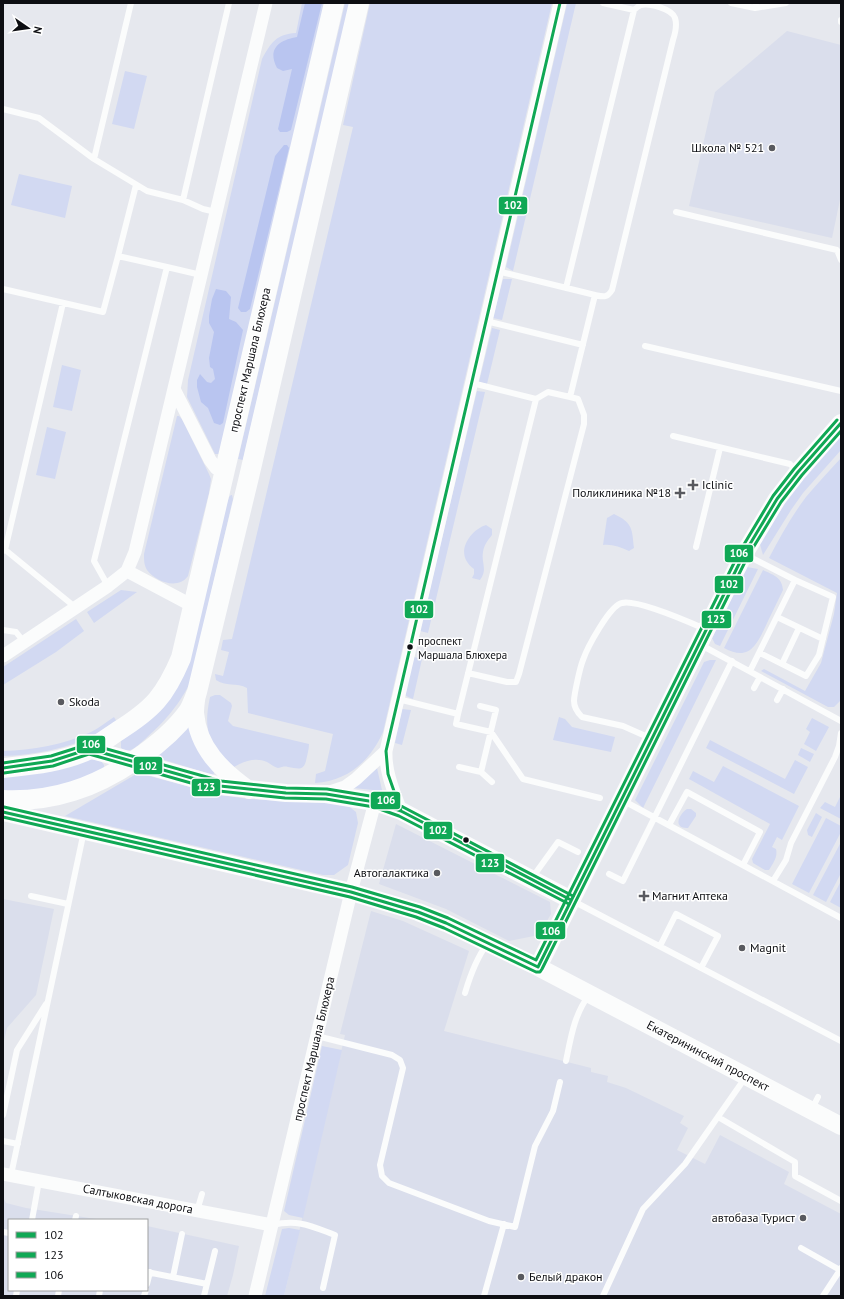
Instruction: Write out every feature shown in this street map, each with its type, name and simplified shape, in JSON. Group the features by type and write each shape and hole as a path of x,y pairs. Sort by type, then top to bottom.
{"main road":[{"name":"проспект Маршала Блюхера","path":"3,768 52,761 89,749 140,718 164,693 173,678 181,658 334,3"},
{"path":"3,800 32,799 72,792 90,785 133,762 179,723 189,710 197,692 249,476 359,3"},
{"path":"225,470 249,476"}],"street":[{"path":"3,656 108,586 127,571 135,552 266,3"},
{"path":"401,811 392,789 386,761 386,751 560,3"},
{"path":"174,389 210,460 216,468 225,470"},
{"path":"538,967 744,554 773,505 798,472 841,423"},
{"path":"127,571 193,606"},
{"path":"197,692 195,711 200,735 205,748 231,777 249,790"},
{"path":"89,749 220,786 286,793 326,794 375,802 401,811 571,900"},
{"path":"326,794 345,787 356,779 386,751"},
{"name":"проспект Маршала Блюхера","path":"255,1296 351,892 375,802"},
{"name":"Екатерининский проспект","path":"3,812 351,892 418,912 446,923 538,967 746,1076 815,1104 841,1126"},
{"name":"Салтыковская дорога","path":"7,1175 272,1225"}],"lane":[{"path":"94,159 131,3"},
{"path":"183,200 229,3"},
{"path":"603,3 634,10"},
{"path":"731,3 756,6 786,3"},
{"path":"497,272 604,297 609,295 612,290 673,40 676,20 668,6 646,4 639,5 634,10 566,288"},
{"path":"3,109 39,118 94,159 147,191 183,200 202,209 216,212"},
{"path":"3,289 103,312 136,185"},
{"path":"676,212 837,250 841,260"},
{"path":"118,256 201,275"},
{"path":"108,586 94,561 167,267"},
{"path":"570,397 595,295"},
{"path":"63,303 4,550 75,607"},
{"path":"486,321 583,345"},
{"path":"645,346 841,391"},
{"path":"468,673 507,682 516,682 584,424 584,415 578,399 548,392 536,399 472,383"},
{"path":"536,399 456,724 491,732 523,779 600,798"},
{"path":"673,436 790,464 798,472"},
{"path":"696,547 720,448"},
{"path":"744,554 832,597 819,655 806,676 760,653"},
{"path":"750,671 795,580"},
{"path":"652,739 623,726 582,717 578,713 574,702 583,660 590,644 612,610 620,603 630,602 672,616 703,637 732,661 841,721"},
{"path":"777,617 822,639"},
{"path":"782,664 799,628"},
{"path":"3,630 16,632 24,642"},
{"path":"609,874 623,881 732,661"},
{"path":"754,688 760,677"},
{"path":"777,700 783,689"},
{"path":"398,699 458,714"},
{"path":"480,706 496,710 481,772"},
{"path":"773,881 786,860 791,843 836,757 841,733"},
{"path":"459,767 481,772 492,782"},
{"path":"670,825 687,792 760,832 743,865"},
{"path":"622,800 841,918"},
{"path":"7,1175 18,1144 84,830"},
{"path":"531,879 558,842 578,852"},
{"path":"31,896 68,904"},
{"path":"571,900 841,1041"},
{"path":"660,946 676,914 718,936 701,968"},
{"path":"465,994 471,974 480,954 488,943"},
{"path":"566,1061 578,1012 590,994"},
{"path":"3,1115 17,1050 49,999"},
{"path":"317,1036 392,1055 400,1060 403,1068 380,1165 382,1176 390,1183 489,1221 515,1227 535,1146 553,1111 560,1082"},
{"path":"604,1296 644,1209 685,1164 746,1076"},
{"path":"718,1117 795,1162 795,1176 841,1201"},
{"path":"3,1141 18,1144"},
{"path":"32,1219 39,1181"},
{"path":"197,1210 202,1194"},
{"path":"272,1225 286,1222 302,1223 335,1235 323,1288"},
{"path":"484,1296 504,1224"},
{"path":"173,1277 182,1234"},
{"path":"801,1248 841,1269 823,1296"},
{"path":"204,1296 215,1250"},
{"path":"148,1272 207,1284"}],"shaded area":[{"path":"302,3 325,3 219,454 215,454 187,397 188,380 262,59 268,48 275,40 284,35 296,33"},
{"path":"305,3 322,3 291,130 287,132 280,132 278,129 292,69 283,71 277,68 273,56 276,46 285,40 297,37"},
{"path":"345,3 350,3 243,460 238,459"},
{"path":"370,3 552,3 383,732 372,752 348,774 327,781 315,783 316,774 325,771 333,734 248,713 247,688 220,682 216,680 215,674 223,676 229,652 221,650 223,640 232,639 353,127 343,125"},
{"path":"576,3 513,271 506,267 567,4"},
{"name":"Школа № 521","path":"787,31 841,45 841,195 832,238 689,206 715,92"},
{"path":"125,71 147,76 134,129 112,124"},
{"path":"284,145 287,145 289,148 250,309 246,312 241,312 238,308 275,156"},
{"path":"19,174 72,186 65,218 11,205"},
{"path":"503,279 512,279 502,320 493,318"},
{"path":"216,289 226,291 231,297 229,319 236,322 243,330 223,423 220,425 214,423 208,408 201,402 197,387 197,380 200,374 207,382 211,383 215,379 213,369 210,367 209,358 214,332 209,323 209,316 212,299"},
{"path":"492,328 500,330 487,384 479,382"},
{"path":"62,365 81,370 72,411 53,407"},
{"path":"477,391 485,392 428,633 420,631"},
{"path":"177,416 182,419 211,479 209,493 188,576 179,583 167,583 156,578 147,570 145,566 144,554"},
{"path":"47,427 66,432 55,479 36,475"},
{"path":"841,434 841,450 803,493 763,555 759,541 782,503"},
{"path":"841,458 841,700 834,707 828,707 761,671 764,669 805,691 821,663 834,614 837,593 769,558 786,527 806,497"},
{"path":"231,495 233,499 190,683 170,714 135,748 124,750 121,748 121,741 153,717 229,497"},
{"path":"614,514 625,520 632,531 634,548 629,551 616,546 603,545 607,518"},
{"path":"486,525 492,529 492,535 486,543 484,549 484,573 480,580 472,578 474,569 466,560 464,549 472,534 476,530"},
{"path":"747,567 758,569 720,646 715,644 712,638"},
{"path":"763,570 779,579 783,590 757,643 747,652 733,652 724,648"},
{"path":"121,590 137,592 94,623 87,612"},
{"path":"76,619 84,631 56,652 3,685 3,667"},
{"path":"414,657 422,659 413,699 405,695"},
{"path":"716,660 643,808 635,800 704,662"},
{"path":"220,695 231,703 232,706 228,721 233,726 309,744 306,761 303,767 278,768 267,762 254,760 246,761 234,767 218,752 210,736 207,719 208,709 210,697"},
{"path":"402,709 411,710 402,745 395,743"},
{"path":"114,717 117,722 99,733 74,744 39,753 3,756 3,751 36,748 81,737 97,729"},
{"path":"559,717 565,719 572,727 615,737 611,752 553,740"},
{"path":"812,718 829,727 816,751 804,744 810,732 806,729"},
{"path":"188,723 215,771 213,775 158,758 157,755"},
{"path":"710,740 785,779 795,760 808,767 794,794 706,748"},
{"path":"801,748 814,754 810,762 798,755"},
{"path":"90,759 101,761 104,768 74,785 3,793 3,776"},
{"path":"723,766 799,806 782,840 777,837 772,847 776,849 776,855 775,860 769,870 765,870 753,863 752,859 770,824 689,779 693,771 714,782"},
{"path":"377,768 382,790 381,793 373,790 353,788"},
{"path":"138,773 220,795 249,799 346,804 356,812 358,823 348,865 334,875 323,875 65,816"},
{"path":"841,795 841,819 820,808 825,802 835,807"},
{"path":"687,809 691,809 696,813 696,816 688,828 683,828 680,826 678,821"},
{"path":"816,813 822,817 812,837 808,835 807,830"},
{"path":"826,818 841,826 841,832 809,893 792,884"},
{"name":"Автогалактика","path":"396,824 550,902 551,914 539,935 509,941 446,909 379,884"},
{"path":"841,842 841,873 826,902 813,895"},
{"path":"841,881 841,908 830,902"},
{"path":"3,899 54,909 36,995 7,1028 3,1045"},
{"path":"371,911 403,921 469,951 444,1031 591,1068 591,1072 608,1076 607,1082 626,1088 684,1116 680,1123 688,1128 677,1150 705,1164 720,1135 789,1172 784,1184 841,1214 841,1296 284,1296 345,1035 340,1034"},
{"path":"322,1046 342,1050 303,1218 289,1215 284,1211"},
{"path":"3,1197 6,1203 26,1208 96,1219 8,1219 8,1291 148,1291 148,1226 239,1246 227,1296 3,1296"},
{"path":"289,1228 300,1230 284,1296 265,1296 282,1229"}],"transit line":[{"name":"102","path":"401,811 388,774 386,751 560,3"},
{"name":"106","path":"4,807 352,887 420,907 448,918 536,960 740,551 773,496 794,469 837,420"},
{"name":"102","path":"3,812 351,892 418,912 446,923 538,967 744,554 777,499 798,472 841,423"},
{"name":"123","path":"3,817 350,897 416,917 444,928 536,972 540,972 748,556 781,502 802,475 841,431"},
{"name":"106","path":"3,763 51,756 89,744 221,781 286,788 327,789 376,797 403,807 573,896"},
{"name":"102","path":"3,768 52,761 89,749 220,786 286,793 326,794 375,802 401,811 571,900"},
{"name":"123","path":"4,773 53,766 89,754 219,791 285,798 326,799 374,807 399,816 569,904"}],"place":[{"name":"Школа № 521","path":"772,148"},
{"name":"Iclinic","path":"693,485"},
{"name":"Поликлиника №18","path":"680,493"},
{"name":"проспект Маршала Блюхера","path":"410,647"},
{"name":"Skoda","path":"61,702"},
{"name":"Автогалактика","path":"437,873"},
{"name":"Магнит Аптека","path":"644,896"},
{"name":"Magnit","path":"742,948"},
{"name":"автобаза Турист","path":"803,1218"},
{"name":"Белый дракон","path":"521,1277"}]}
